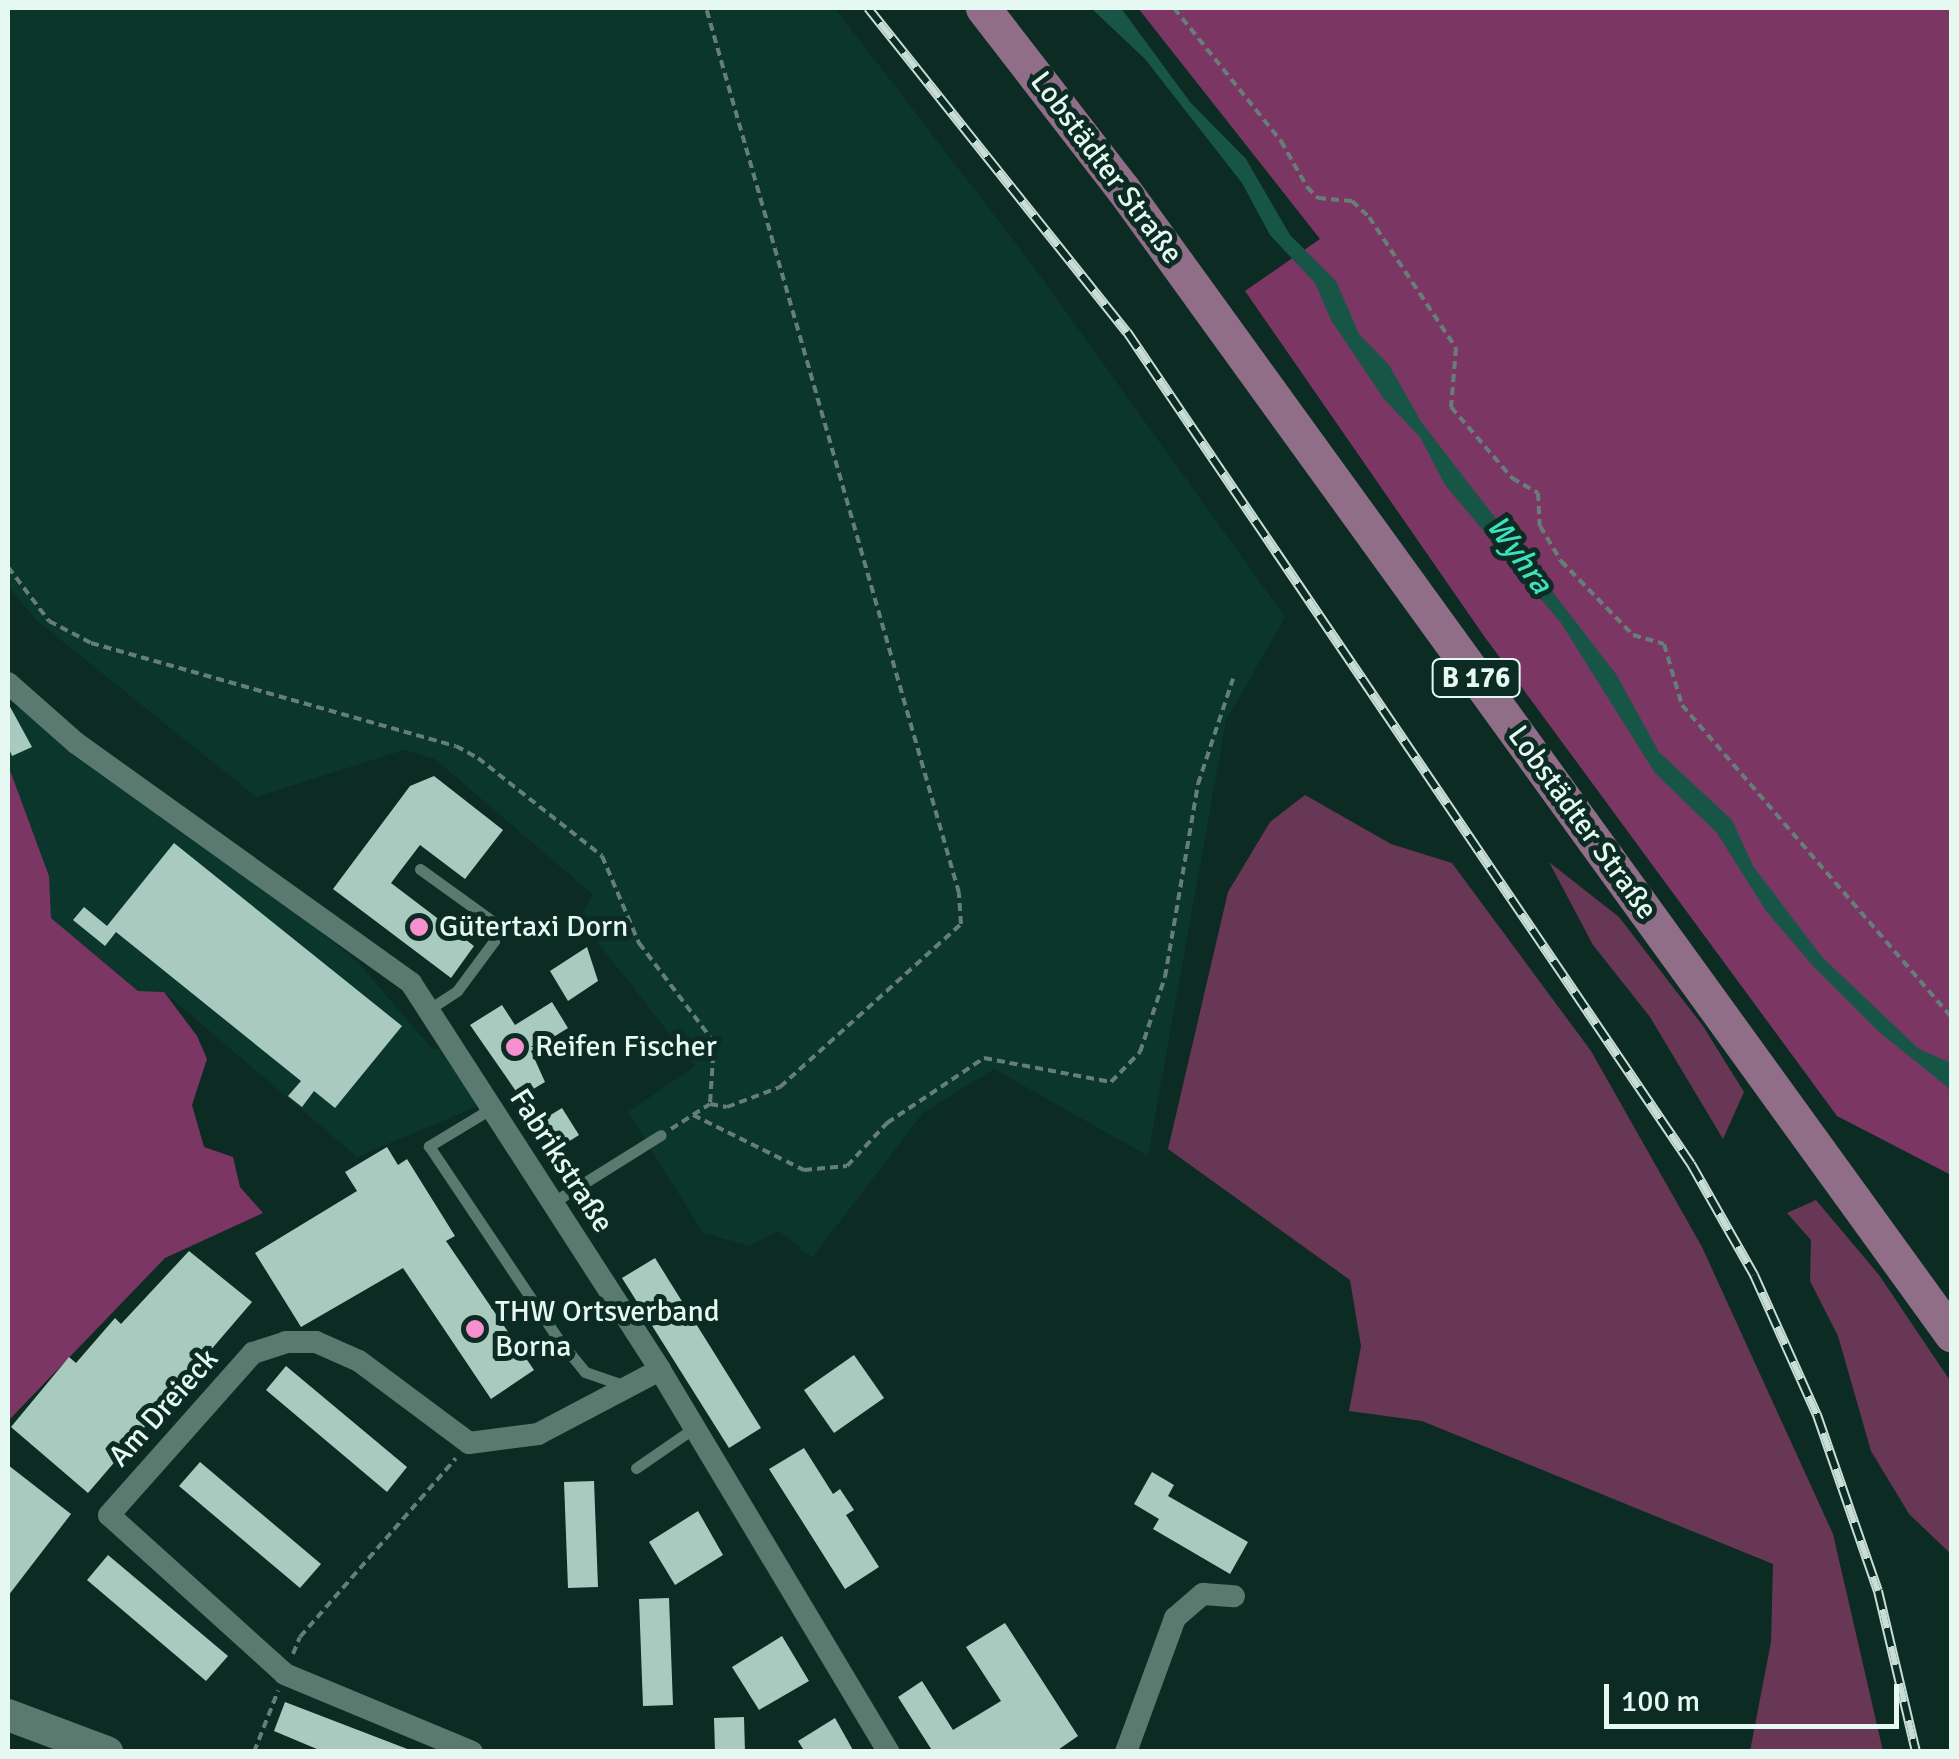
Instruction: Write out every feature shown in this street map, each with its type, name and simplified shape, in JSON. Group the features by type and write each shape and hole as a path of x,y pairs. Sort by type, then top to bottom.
{"main road":[{"name":"Lobstädter Straße","path":"990,16 1952,1334"},
{"path":"8,1715 108,1752"}],"street":[{"name":"Fabrikstraße","path":"8,683 76,743 411,984 660,1370 889,1752"},
{"name":"Am Dreieck","path":"469,1444 360,1361 316,1342 286,1342 253,1352 108,1515 285,1674 472,1752"},
{"path":"469,1444 538,1434 660,1370"},
{"path":"1126,1752 1175,1618 1203,1594 1234,1596"}],"lane":[{"path":"420,869 492,921 494,942 457,991 428,1010"},
{"path":"492,1108 429,1146 559,1340 585,1372 628,1387"},
{"path":"552,1203 661,1135"},
{"path":"636,1468 694,1428"}],"path":[{"path":"661,1135 710,1104 727,1107 780,1087 960,924 960,893 706,8"},
{"path":"1174,8 1281,140 1307,187 1318,198 1352,201 1369,217 1456,348 1451,407 1512,478 1538,494 1540,526 1561,562 1633,635 1664,644 1682,706 1952,1018"},
{"path":"8,424 8,502"},
{"path":"8,567 49,621 91,643 478,758 602,856 639,943 714,1042 710,1104"},
{"path":"693,1115 804,1170 847,1166 886,1123 984,1058 1110,1082 1140,1052 1164,977 1198,784 1232,679"},
{"path":"254,1752 300,1637 469,1444"}],"shaded area":[{"path":"8,8 835,8 1031,263 1285,617 1226,721 1148,1156 994,1069 923,1113 812,1258 779,1231 750,1246 703,1233 628,1112 695,1066 579,919 593,895 435,759 404,750 256,797 36,620 8,586"},
{"path":"1138,8 1951,8 1951,1175 1837,1116 1484,636 1245,291 1320,239"},
{"path":"20,708 186,825 358,962 433,1050 439,1048 478,1106 357,1157 164,992 139,991 51,918 49,876 8,765 8,710"},
{"path":"8,765 49,876 51,918 138,991 164,992 197,1036 207,1059 192,1105 204,1147 233,1157 240,1187 263,1213 165,1258 8,1421"},
{"path":"1305,795 1391,844 1452,863 1591,1051 1702,1247 1833,1534 1883,1751 1750,1751 1771,1642 1773,1564 1422,1421 1349,1411 1361,1346 1350,1280 1168,1149 1228,892 1270,822"},
{"path":"1549,862 1619,917 1703,1026 1744,1092 1723,1139 1650,1017 1593,945"},
{"path":"1816,1200 1879,1275 1951,1382 1951,1554 1909,1514 1871,1451 1838,1336 1810,1281 1811,1240 1787,1213"}],"water":[{"name":"Wyhra","path":"1091,8 1121,8 1190,102 1246,159 1290,235 1336,281 1359,334 1389,365 1422,423 1616,674 1659,752 1732,820 1753,866 1822,957 1919,1049 1951,1063 1951,1090 1879,1032 1813,966 1766,911 1717,833 1655,773 1561,623 1445,485 1420,437 1384,399 1331,320 1315,283 1270,235 1242,183 1145,59"}],"building":[{"path":"8,703 32,747 12,756 8,746"},
{"path":"434,776 503,830 465,879 420,845 391,883 474,946 451,978 333,889 410,786"},
{"path":"174,843 402,1026 335,1108 314,1091 302,1107 288,1096 301,1081 116,932 105,946 73,920 84,907 107,926"},
{"path":"587,947 598,981 568,1001 550,971"},
{"path":"552,1002 568,1028 531,1051 545,1082 520,1097 470,1025 502,1005 515,1025"},
{"path":"562,1108 579,1135 557,1149 539,1122"},
{"path":"387,1147 398,1165 407,1159 455,1236 446,1241 534,1370 491,1399 403,1268 301,1327 255,1253 357,1191 345,1172"},
{"path":"189,1251 252,1302 88,1493 11,1427 69,1357 76,1363 115,1318 121,1324"},
{"path":"655,1258 761,1428 729,1448 622,1278"},
{"path":"854,1355 884,1398 834,1433 804,1390"},
{"path":"286,1366 407,1467 387,1492 266,1390"},
{"path":"804,1448 833,1494 840,1489 854,1510 846,1515 879,1567 845,1589 769,1469"},
{"path":"200,1462 321,1564 300,1588 179,1486"},
{"path":"8,1465 71,1514 8,1596"},
{"path":"1152,1472 1174,1485 1168,1496 1248,1542 1230,1574 1153,1529 1159,1519 1134,1504"},
{"path":"594,1481 598,1587 568,1588 564,1482"},
{"path":"698,1511 723,1555 675,1585 649,1542"},
{"path":"108,1555 228,1656 206,1681 87,1580"},
{"path":"669,1598 673,1705 643,1706 639,1599"},
{"path":"1005,1623 1078,1736 1055,1752 933,1752 898,1697 922,1681 953,1730 1001,1701 966,1647"},
{"path":"782,1636 809,1681 759,1710 732,1667"},
{"path":"285,1702 410,1750 324,1752 274,1731"},
{"path":"744,1717 745,1752 715,1752 714,1718"},
{"path":"835,1718 854,1752 805,1752 798,1741"}],"railway":[{"path":"868,8 1127,332 1691,1164 1754,1275 1817,1415 1878,1591 1916,1752"}],"place":[{"name":"Gütertaxi Dorn","path":"419,927"},
{"name":"Reifen Fischer","path":"515,1047"},
{"name":"THW Ortsverband Borna","path":"475,1329"}]}
